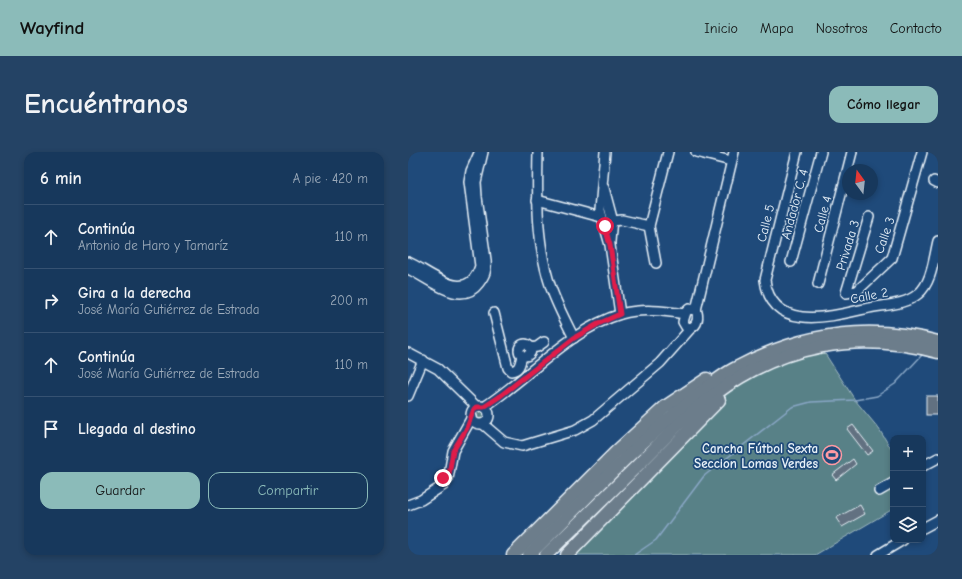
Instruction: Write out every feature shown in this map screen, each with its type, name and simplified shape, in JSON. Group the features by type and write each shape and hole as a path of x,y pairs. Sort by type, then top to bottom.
{"highway":[{"path":"529,555 658,427 737,374 794,344 834,334 861,332 916,336 938,342"},
{"path":"513,555 616,452 665,407 707,379 737,374 799,352 834,343 861,341 890,343 916,346 938,352"},
{"path":"546,555 665,438 737,374"},
{"path":"567,555 737,374"}],"street":[{"path":"408,262 446,283 459,286 470,283 477,275 480,266 469,182 471,170 481,152"},
{"path":"408,269 427,278 442,289 453,293 466,292 477,286 484,276 487,269 476,182 481,152"},
{"path":"538,152 536,200 538,224 546,270 551,288 574,338"},
{"path":"605,152 602,181 608,216 610,245 620,314"},
{"path":"656,263 649,226 668,152"},
{"path":"408,353 423,360 450,379 494,433 504,442 522,446 584,426 660,363 684,337 689,318 699,294 732,156 696,152"},
{"name":"Calle 5","path":"771,300 766,288 766,272 797,152"},
{"name":"Andador C. 4","path":"791,262 821,152"},
{"name":"Calle 4","path":"818,284 852,152"},
{"name":"Calle 3","path":"849,280 846,293 857,291 892,258 922,152"},
{"path":"536,200 649,226"},
{"name":"Privada 3","path":"849,280 869,217"},
{"name":"Calle 2","path":"771,300 782,310 793,316 814,318 912,299 925,286 938,241"},
{"path":"408,505 421,500 432,492 438,482 449,474 453,451 467,428 499,397 574,338 598,324 620,314 638,311 669,312 689,318"},
{"path":"494,313 508,368 511,371 515,371 518,368 528,352 544,342"},
{"path":"528,352 539,365"},
{"path":"408,396 423,360"},
{"path":"926,464 938,458"},
{"path":"879,491 890,486"},
{"path":"926,526 938,520"},
{"path":"878,555 898,543"}],"green space":[{"path":"820,346 855,400 879,429 890,447 890,511 815,555 567,555 740,379"},
{"path":"478,408 484,408 489,413 487,422 484,424 478,424 473,419 473,413"}],"building":[{"path":"926,396 938,396 938,415 926,415"},
{"path":"853,425 873,451 867,455 847,429"},
{"path":"853,459 856,464 836,480 832,475"},
{"path":"860,505 865,514 842,527 836,518"}],"waterway":[{"path":"634,555 656,540 704,476 792,407 811,402 855,400 877,396 895,384 922,355"}],"place":[{"name":"Cancha Fútbol Sexta Seccion Lomas Verdes","path":"832,455"}],"route":[{"path":"443,478 449,474 453,451 458,440 467,428 474,409 480,406 484,407 499,397 574,338 598,324 620,314 610,245 604,224 605,226"}]}
